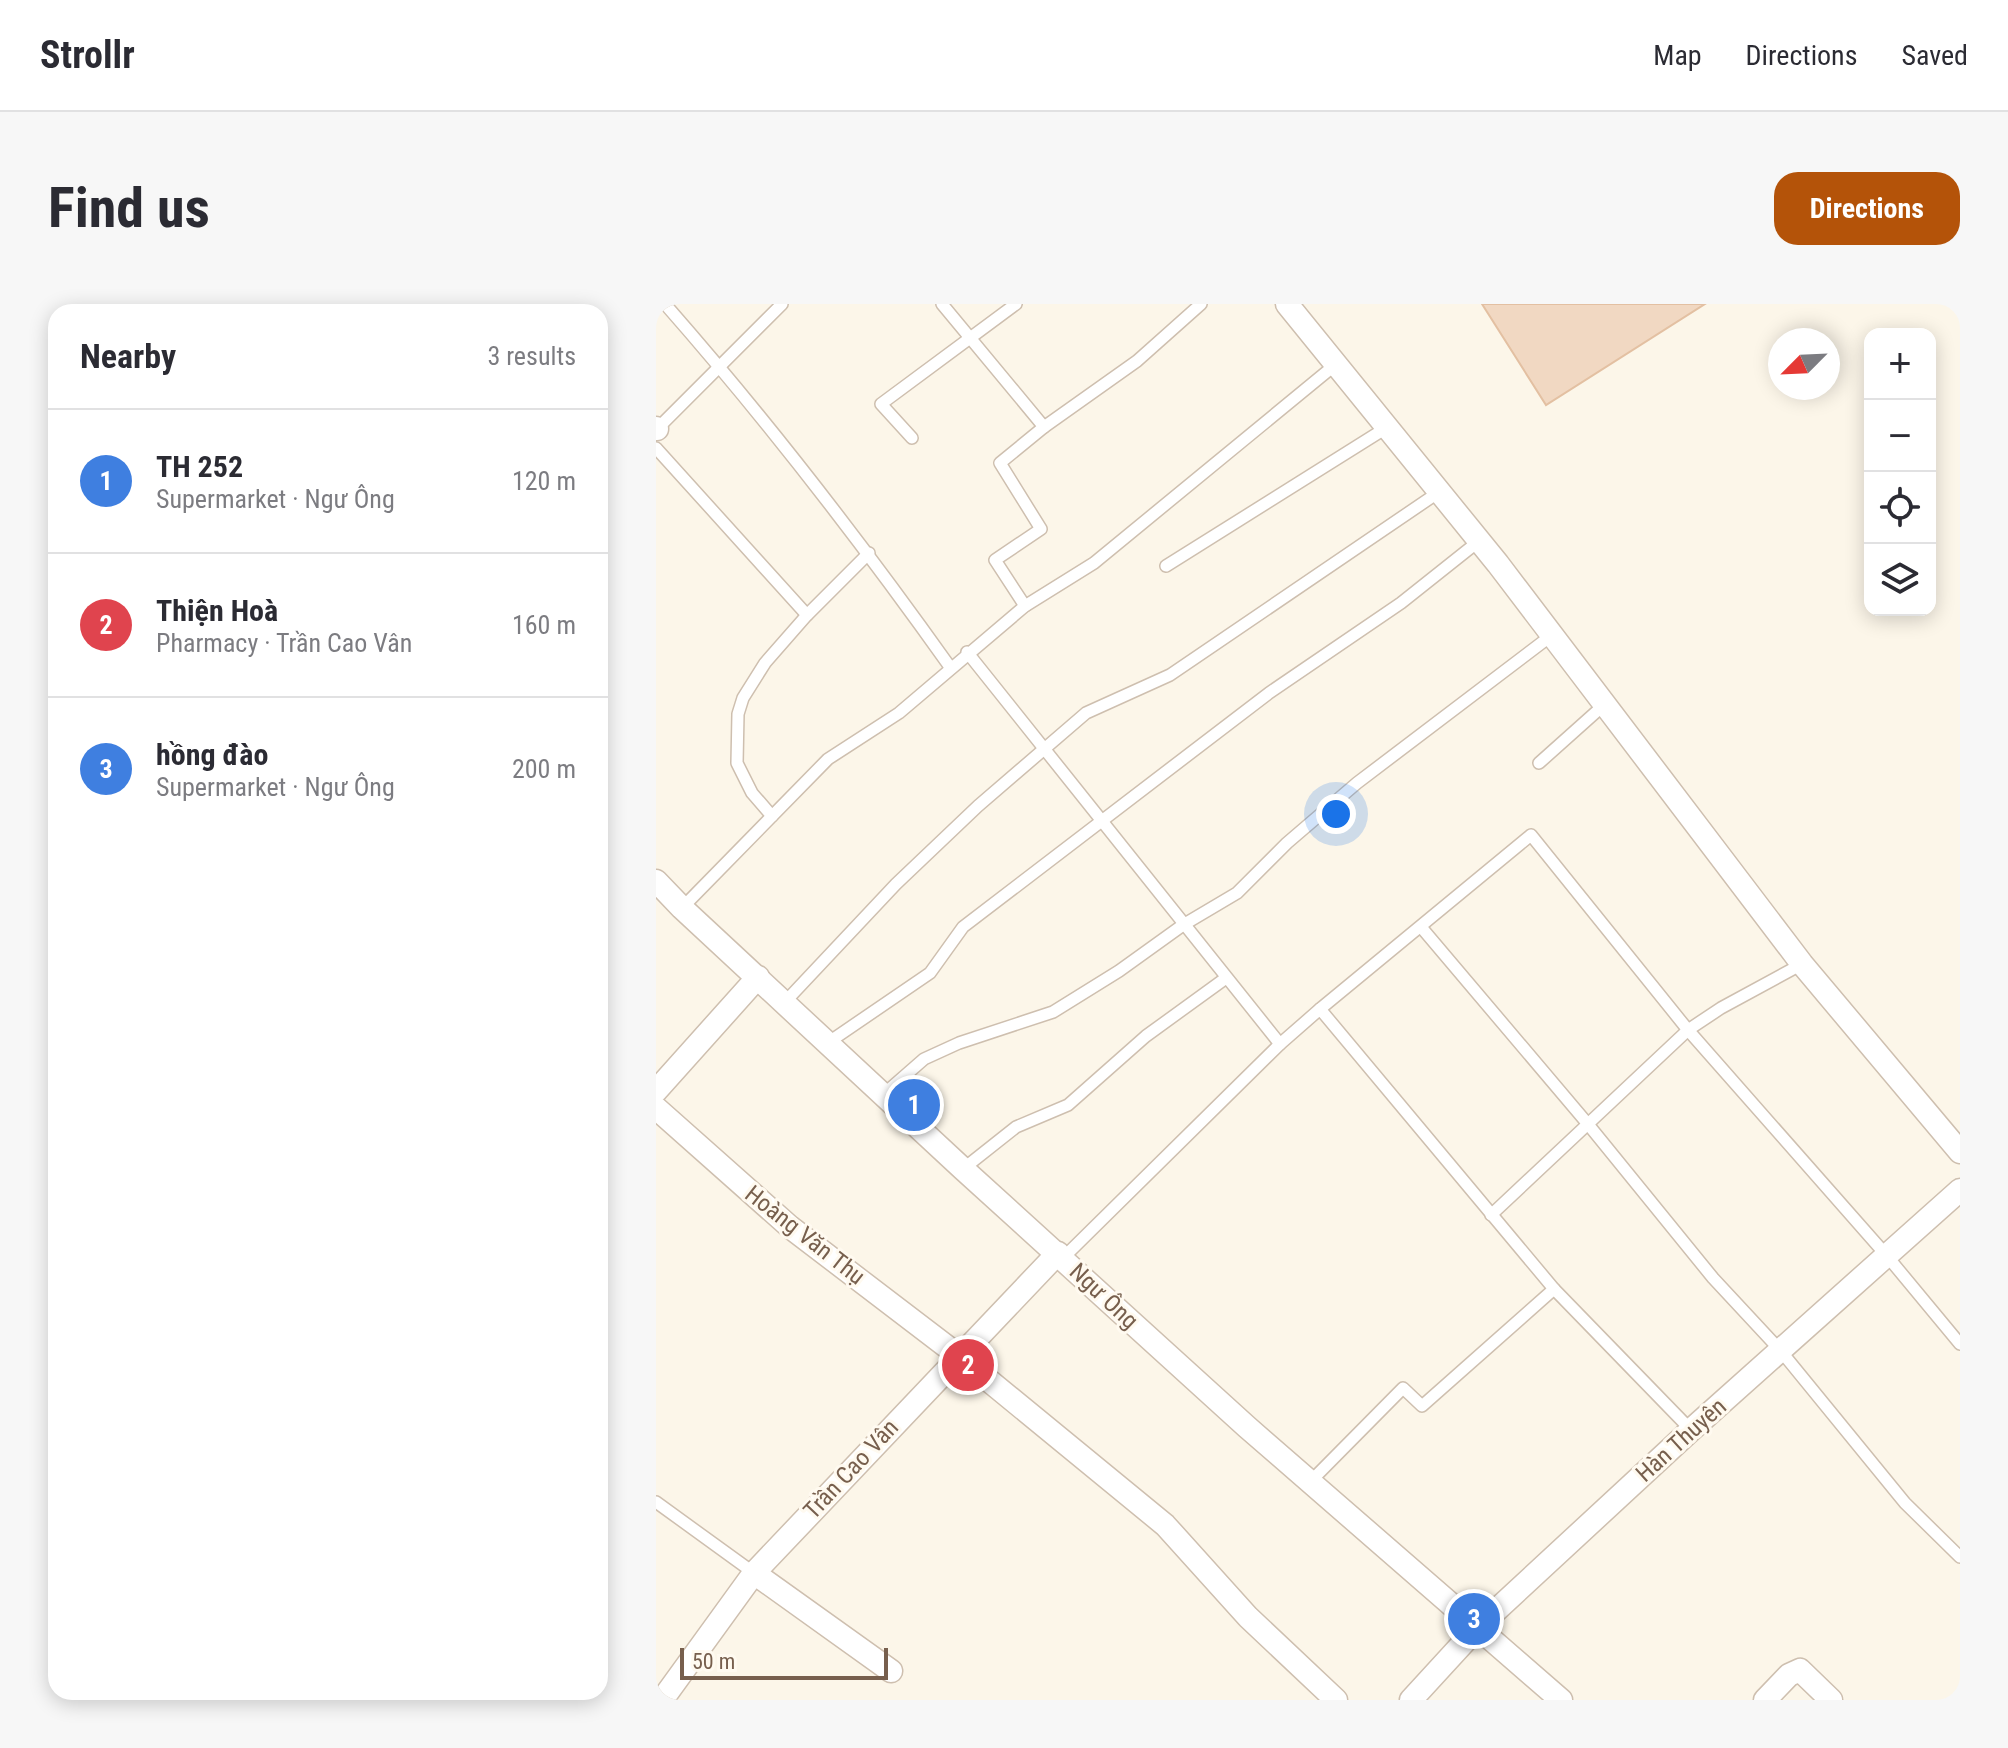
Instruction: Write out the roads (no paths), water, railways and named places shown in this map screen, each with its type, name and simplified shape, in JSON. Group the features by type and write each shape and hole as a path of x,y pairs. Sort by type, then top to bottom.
{"street":[{"path":"1287,304 1479,541 1802,964 1960,1152"},
{"name":"Ngư Ông","path":"656,881 963,1169 1310,1482 1561,1700"},
{"path":"656,1091 758,977"},
{"name":"Hoàng Văn Thụ","path":"656,1108 790,1227 959,1356 1165,1525 1266,1636 1336,1700"},
{"name":"Hàn Thuyên","path":"1411,1700 1477,1628 1691,1430 1887,1256 1956,1200"},
{"name":"Trần Cao Vân","path":"662,1700 754,1573 959,1356 1060,1256"},
{"path":"754,1573 891,1671"},
{"path":"1765,1700 1789,1675 1800,1670 1831,1700"}],"lane":[{"path":"665,304 720,366 869,553 950,667"},
{"path":"782,304 656,434 807,615"},
{"path":"942,304 1044,427"},
{"path":"912,438 881,404 1016,304"},
{"path":"1025,606 995,560 1041,529 1000,463 1044,427 1137,361 1201,304"},
{"path":"682,908 828,759 899,713 967,652 1025,606 1094,563 1335,365"},
{"path":"1166,566 1386,428"},
{"path":"785,1002 896,884 1086,713 1170,675 1439,492"},
{"path":"829,1042 930,973 963,927 1100,821 1269,693 1401,603 1479,541"},
{"path":"772,816 752,793 737,763 738,714 743,698 765,663 807,615 869,553"},
{"path":"884,1094 924,1059 959,1043 1053,1012 1119,971 1183,925 1237,893 1287,843 1357,783 1552,635"},
{"path":"967,652 1280,1044"},
{"path":"1539,763 1605,704"},
{"path":"1060,1256 1280,1044 1531,835 1688,1030 1887,1256 1960,1344"},
{"path":"1421,927 1713,1278 1780,1350 1905,1503 1960,1557"},
{"path":"1491,1215 1688,1030 1721,1008 1802,964"},
{"path":"963,1169 1016,1127 1068,1105 1146,1036 1226,978"},
{"path":"1320,1009 1554,1289 1691,1430"},
{"path":"1310,1482 1403,1388 1422,1406 1554,1289"},
{"path":"656,1502 754,1573"}],"place":[{"name":"TH 252","path":"914,1105"},
{"name":"Thiện Hoà","path":"968,1365"},
{"name":"hồng đào","path":"1474,1619"}]}
